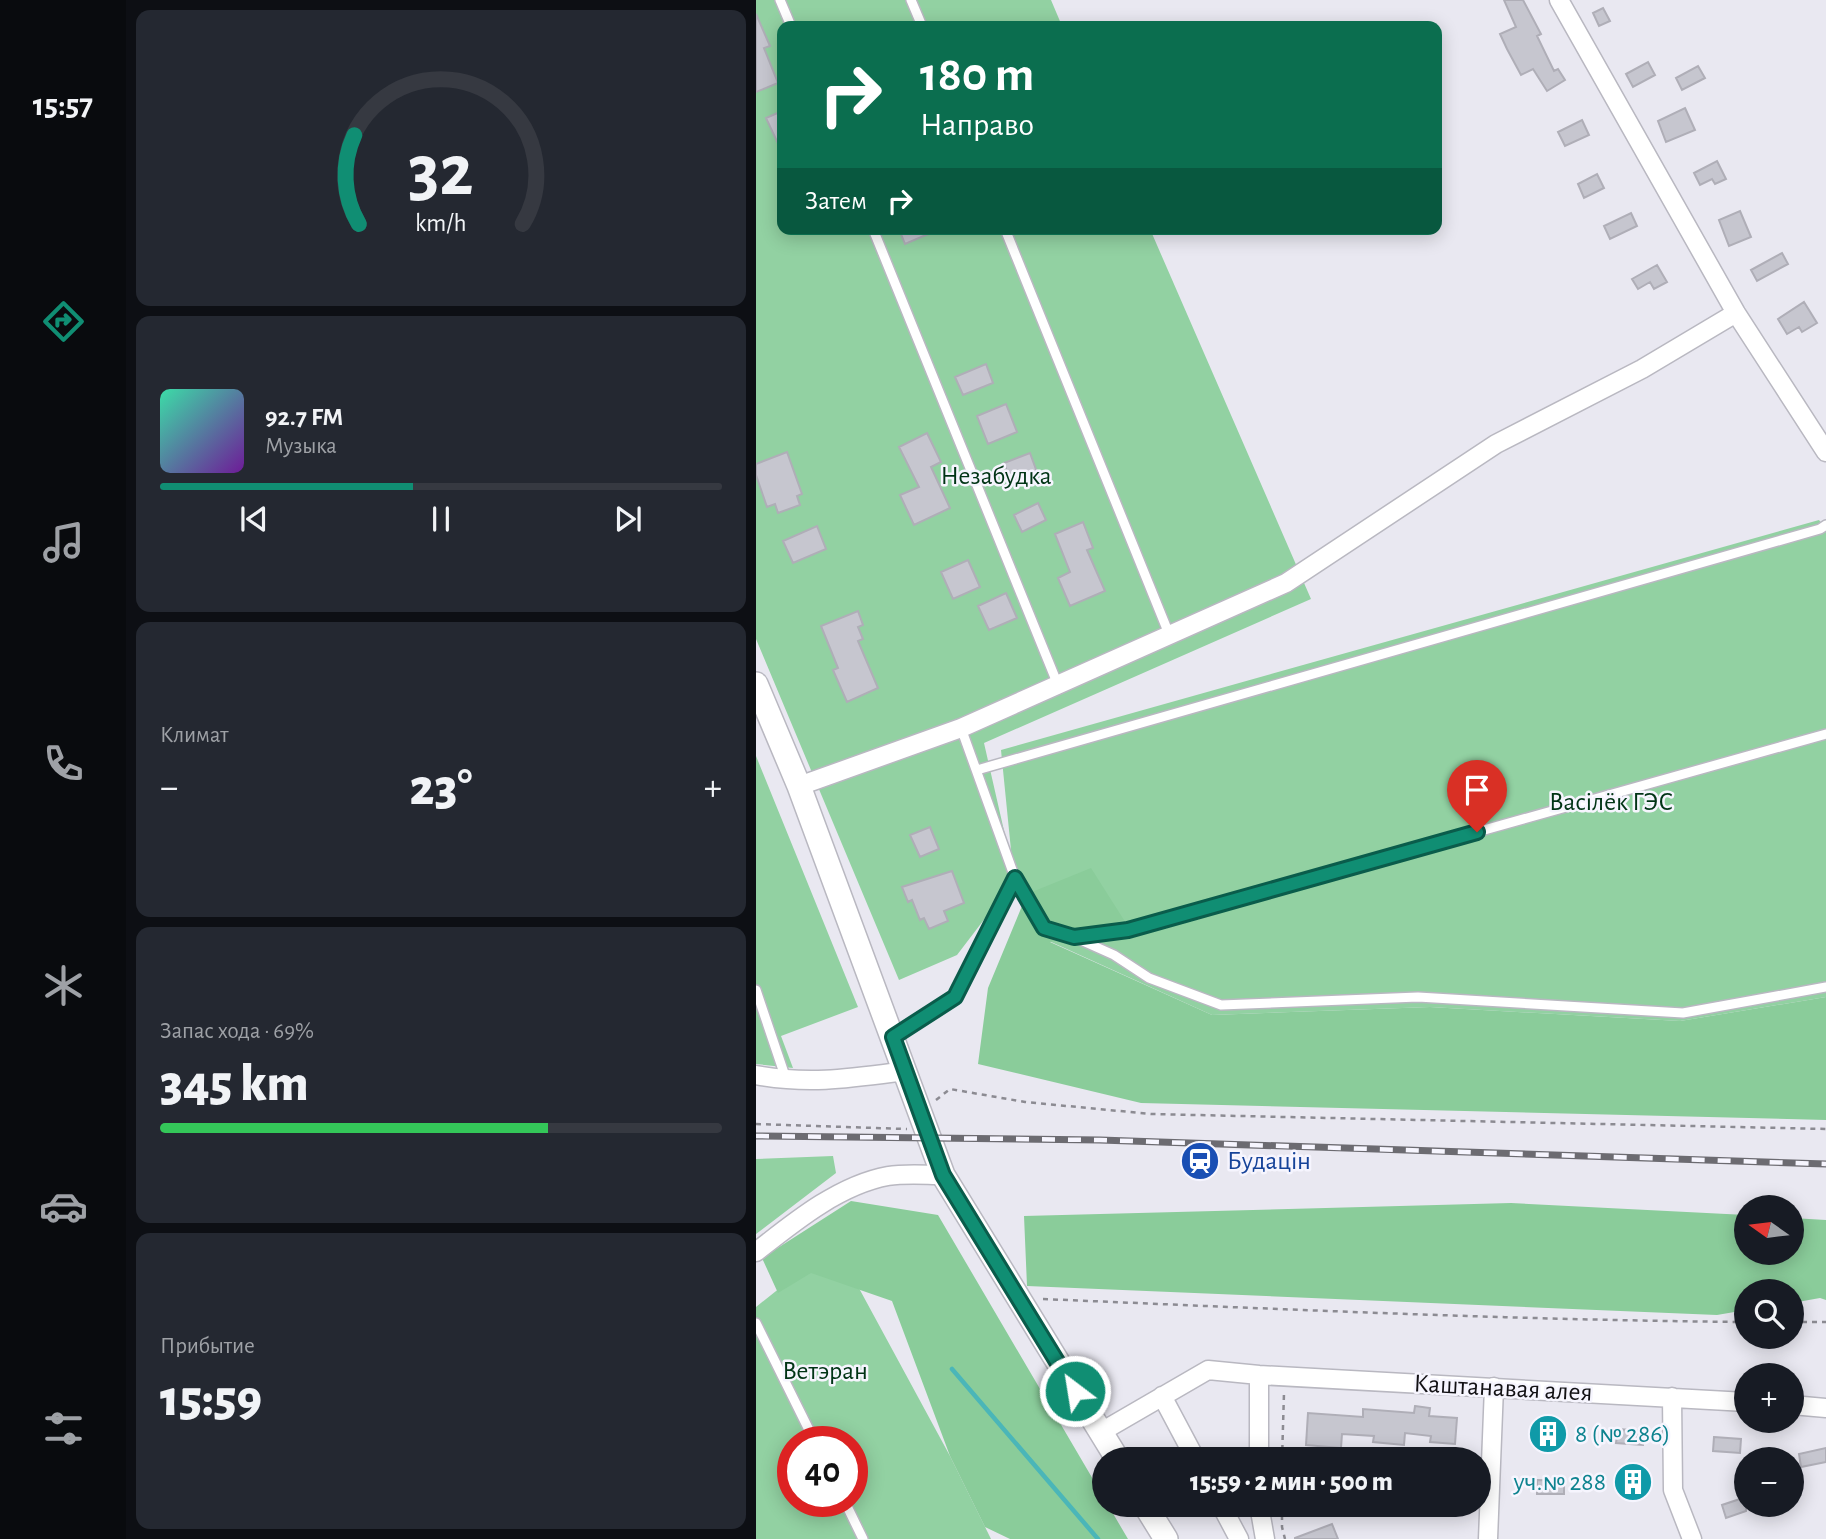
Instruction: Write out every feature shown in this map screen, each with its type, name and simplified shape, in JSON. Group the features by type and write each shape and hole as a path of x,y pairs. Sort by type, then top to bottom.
{"street":[{"path":"1559,0 1736,313 1826,452"},
{"path":"799,786 961,728 1286,583 1496,444 1642,369 1736,313"},
{"path":"756,684 799,786 943,1175 1110,1447"},
{"path":"756,1075 786,1081 825,1082 906,1071"},
{"path":"756,1252 795,1221 838,1194 888,1176 943,1175"},
{"name":"Каштанавая алея","path":"1101,1432 1208,1370 1734,1401"},
{"path":"1259,1375 1259,1447"},
{"path":"1488,1539 1494,1387"},
{"path":"1162,1395 1189,1447"},
{"path":"1672,1397 1673,1490 1692,1539"},
{"path":"1804,1406 1826,1408"},
{"path":"1152,1517 1166,1539"},
{"path":"1227,1517 1239,1539"},
{"path":"1261,1517 1265,1539"}],"lane":[{"path":"780,0 788,21"},
{"path":"911,0 920,21"},
{"path":"875,235 1058,685"},
{"path":"1006,235 1169,634"},
{"path":"977,770 1820,529 1826,525"},
{"path":"961,728 1015,878 1044,928 1074,937 1114,955 1149,978 1221,1006 1418,998 1682,1013 1826,987"},
{"path":"1074,937 1128,930 1826,734"},
{"path":"893,1037 955,997 1015,878"},
{"path":"756,990 786,1081"},
{"path":"756,1323 807,1426"},
{"path":"852,1517 863,1539"}],"path":[{"path":"756,1124 909,1129 921,1113 950,1089 1025,1102 1151,1114 1826,1129"},
{"path":"1018,1298 1300,1310 1734,1322"},
{"path":"1804,1322 1826,1322"},
{"path":"1282,1447 1285,1376"},
{"path":"1282,1517 1285,1539"}],"green space":[{"path":"756,0 1051,0 1060,21 777,21 777,235 1153,235 1311,599 984,743 1013,870 1001,750 1819,520 1826,529 1826,997 1680,1021 1430,1007 1212,1015 1049,941 1015,879 957,955 899,980 756,639"},
{"path":"756,756 858,1007 781,1036 793,1068 756,1064"},
{"path":"1091,868 1124,920 1050,942 1212,1015 1430,1007 1680,1021 1826,997 1826,1120 1141,1103 978,1064 988,988 1027,894"},
{"path":"833,1156 836,1173 756,1234 756,1159"},
{"path":"851,1201 938,1215 1092,1478 1092,1517 1115,1517 1128,1539 1010,1539 985,1527 950,1456 892,1301 811,1273 778,1293 762,1258"},
{"path":"1511,1203 1734,1214 1734,1265 1804,1265 1804,1219 1826,1220 1826,1300 1820,1298 1804,1301 1804,1279 1734,1279 1734,1312 1717,1315 1027,1286 1024,1216"},
{"name":"Ветэран","path":"835,1244 950,1456 991,1539 756,1539 756,1307"}],"building":[{"path":"1504,0 1523,0 1541,34 1537,36 1554,71 1558,69 1565,80 1547,91 1533,69 1521,75 1507,49 1500,34 1516,27"},
{"path":"1603,8 1610,21 1599,26 1593,13"},
{"path":"756,14 770,46 764,48 777,83 756,92"},
{"path":"1648,62 1655,75 1633,87 1626,74"},
{"path":"1698,66 1705,78 1682,90 1676,78"},
{"path":"1685,108 1695,130 1666,142 1658,121"},
{"path":"777,113 777,141 766,118"},
{"path":"1582,120 1589,135 1565,146 1558,132"},
{"path":"1717,161 1726,179 1715,184 1712,179 1700,185 1694,173"},
{"path":"1597,174 1604,188 1584,198 1578,184"},
{"path":"1740,211 1751,237 1729,246 1719,220"},
{"path":"1631,213 1637,226 1610,239 1604,226"},
{"path":"901,235 926,235 905,244"},
{"path":"1782,253 1788,264 1757,281 1751,270"},
{"path":"1657,265 1667,282 1654,289 1650,282 1638,289 1632,279"},
{"path":"1804,302 1817,323 1802,332 1799,327 1787,334 1778,319"},
{"path":"986,364 993,383 963,395 955,377"},
{"path":"1006,404 1017,432 988,444 977,416"},
{"path":"927,433 941,462 931,467 950,508 914,525 900,495 919,487 899,447"},
{"path":"787,452 802,494 797,496 800,505 778,513 775,504 767,507 756,475 756,464"},
{"path":"1030,453 1038,475 1012,485 1004,463"},
{"path":"1038,503 1046,520 1022,532 1014,515"},
{"path":"1083,522 1093,548 1087,550 1105,591 1070,606 1058,578 1070,572 1055,534"},
{"path":"817,526 826,549 793,563 783,541"},
{"path":"968,560 980,587 953,599 941,572"},
{"path":"1006,593 1017,618 989,630 978,606"},
{"path":"858,611 863,625 858,627 863,639 858,641 878,688 847,702 833,670 838,668 821,626"},
{"path":"930,827 939,849 920,857 910,835"},
{"path":"952,871 964,903 944,911 948,921 929,929 924,918 920,920 912,900 908,902 902,887"},
{"path":"1415,1406 1430,1408 1429,1416 1457,1418 1455,1444 1430,1442 1431,1436 1405,1433 1404,1445 1373,1442 1374,1436 1342,1434 1341,1447 1306,1445 1308,1413 1363,1417 1363,1409 1414,1413"},
{"name":"8 (№ 286)","path":"1535,1426 1561,1428 1560,1442 1534,1439"},
{"path":"1618,1429 1644,1431 1643,1445 1616,1443"},
{"path":"1714,1437 1741,1439 1740,1447 1734,1447 1734,1453 1713,1451"},
{"path":"1826,1448 1826,1462 1804,1466 1804,1453"},
{"name":"уч.№ 288","path":"1645,1473 1647,1487 1621,1491 1619,1478"},
{"path":"1537,1480 1564,1481 1564,1494 1537,1494"},
{"path":"1734,1501 1734,1515 1726,1518 1722,1505"},
{"path":"1332,1524 1338,1539 1295,1539 1295,1538"}],"waterway":[{"path":"952,1369 1098,1539"}],"railway":[{"path":"756,1136 1100,1140 1826,1164"}],"place":[{"name":"Будацін","path":"1200,1161"},
{"name":"8 (№ 286)","path":"1548,1434"},
{"name":"уч.№ 288","path":"1633,1482"}],"route":[{"path":"1075,1391 943,1175 893,1037 955,997 1015,878 1044,928 1074,937 1128,930 1477,832"}],"park label":[{"name":"Незабудка","path":"996,476"},
{"name":"Васілёк ГЭС","path":"1611,802"}]}
